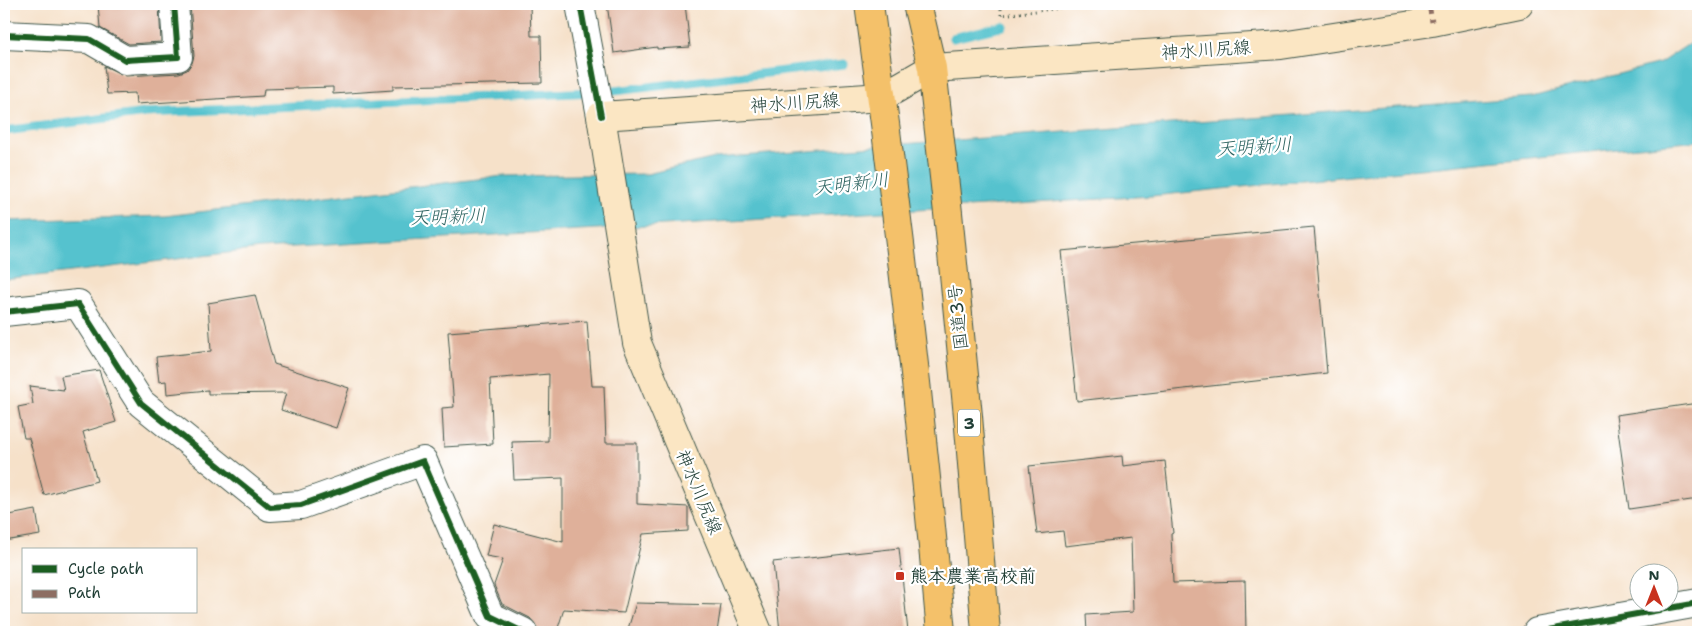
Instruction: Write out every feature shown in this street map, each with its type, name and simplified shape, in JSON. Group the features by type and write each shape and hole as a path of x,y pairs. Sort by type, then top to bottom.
{"highway":[{"path":"869,4 888,136 923,434 941,632"},
{"name":"国道3号","path":"917,4 932,68 937,130 948,213 986,632"}],"main road":[{"name":"神水川尻線","path":"758,632 637,343 601,116 882,98 932,68 1281,45 1432,22 1520,4"}],"street":[{"path":"4,35 89,40 125,60 178,57 174,4"},
{"path":"580,4 601,116"},
{"path":"4,312 78,304 141,403 270,507 301,505 423,461 490,616 523,632"},
{"path":"1537,632 1698,603"}],"path":[{"path":"1000,4 1001,15 1097,4"}],"water":[{"name":"天明新川","path":"1698,38 1698,141 1152,196 260,249 4,280 4,221 165,216 503,176 647,174 715,158 1532,97 1660,63"}],"building":[{"path":"98,4 159,4 161,42 129,44 100,28"},
{"path":"190,4 530,4 531,36 541,36 542,83 393,86 393,90 333,94 333,87 264,89 263,96 136,104 135,93 107,94 104,66 126,76 179,73 187,70 194,56"},
{"path":"607,4 685,4 690,47 657,49 657,47 614,53"},
{"path":"1314,227 1327,373 1077,401 1061,251"},
{"path":"255,295 274,364 349,388 336,428 281,410 286,393 208,394 208,390 167,394 166,381 159,382 156,357 211,351 208,303"},
{"path":"587,321 592,386 604,386 606,443 637,443 637,504 688,507 688,531 643,534 624,613 564,609 557,631 538,629 530,618 502,604 494,585 503,559 486,556 494,524 563,542 563,478 514,480 512,442 548,441 549,374 490,379 493,444 444,447 442,408 454,407 448,332"},
{"path":"99,370 116,422 83,432 97,481 44,495 29,438 24,438 18,407 33,404 30,386 64,390 61,376"},
{"path":"1698,403 1698,499 1629,509 1616,415"},
{"path":"1122,456 1123,466 1165,461 1173,533 1171,534 1173,583 1245,581 1246,632 1087,632 1086,615 1133,612 1131,538 1065,546 1063,531 1037,534 1029,466"},
{"path":"36,510 40,535 4,541 4,516"},
{"path":"899,548 908,632 780,632 773,562"},
{"path":"636,603 721,605 717,632 627,632"}],"waterway":[{"path":"953,38 1003,26"},
{"path":"4,131 146,113 614,91 844,64"}],"marked path":[{"path":"1429,4 1432,22"}],"cycle path":[{"path":"4,35 89,39 125,60 178,57 174,4"},
{"path":"580,4 601,116"},
{"path":"4,312 78,304 141,403 270,507 301,505 423,461 490,616 523,632"},
{"path":"1537,632 1698,603"}],"place":[{"name":"熊本農業高校前","path":"900,576"}]}
